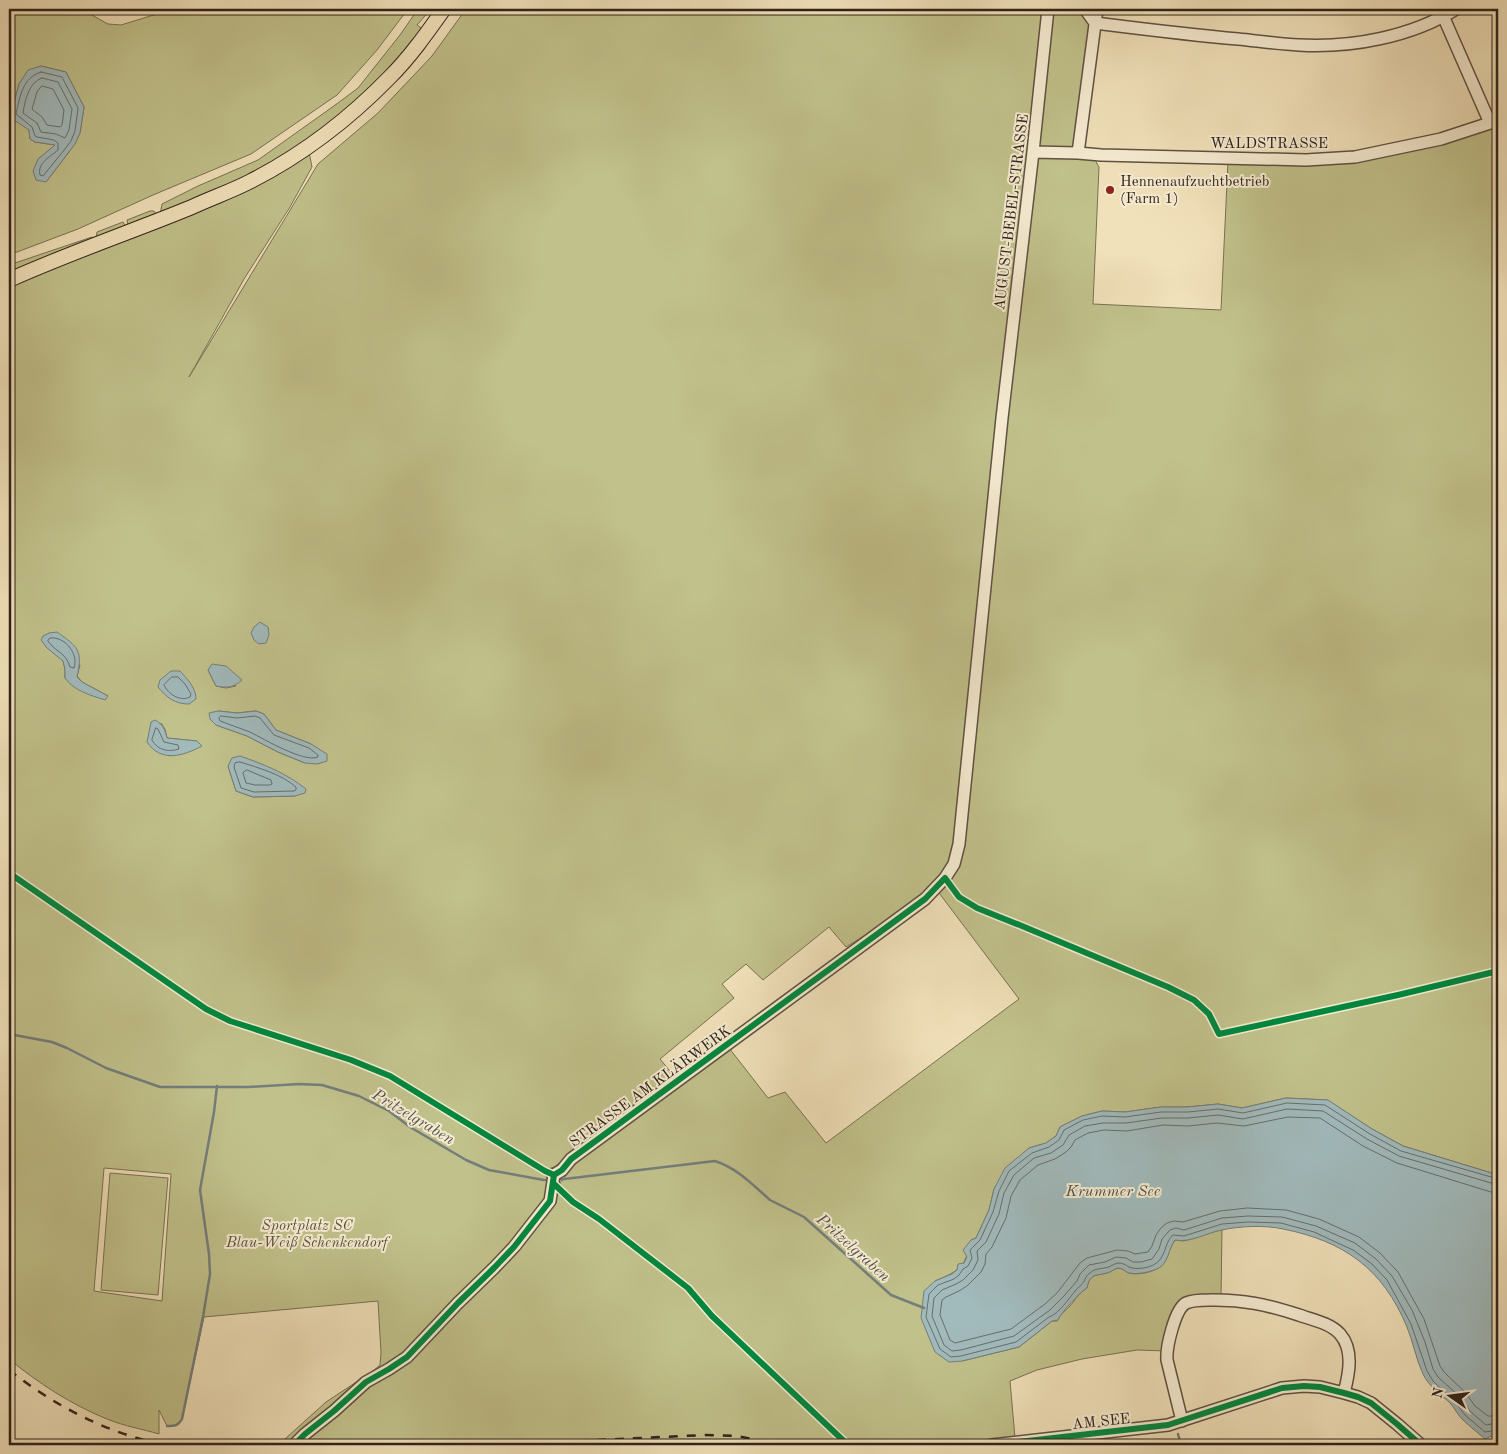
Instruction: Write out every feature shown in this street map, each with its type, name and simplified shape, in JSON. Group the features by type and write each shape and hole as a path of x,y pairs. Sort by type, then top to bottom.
{"main road":[{"path":"9,280 250,182 305,149 357,108 390,77 424,37 444,9"}],"street":[{"name":"AUGUST-BEBEL-STRASSE","path":"945,878 954,864 959,844 1002,418 1048,9"},
{"path":"1085,9 1095,23 1300,45 1366,42 1419,27 1442,13 1456,9"},
{"path":"1078,153 1097,9"},
{"path":"1442,13 1494,120"},
{"name":"WALDSTRASSE","path":"1033,152 1078,153 1101,156 1306,160 1346,158 1441,139 1494,120"},
{"name":"STRASSE AM KLÄRWERK","path":"294,1445 366,1382 407,1357 494,1268 514,1247 550,1201 554,1175 562,1170 571,1159 925,899 945,878"},
{"path":"1182,1421 1166,1351 1174,1323 1182,1306 1196,1300 1254,1302 1312,1319 1332,1327 1340,1334 1349,1354 1348,1378 1344,1392"},
{"name":"AM SEE","path":"992,1445 1154,1428 1182,1421 1282,1388 1304,1386 1320,1387 1358,1397 1376,1407 1420,1445"}],"green space":[{"path":"9,9 81,9 108,24 121,25 173,9 408,9 377,50 337,95 251,154 78,229 9,255","holes":["41,66 66,72 84,107 80,133 69,152 46,182 38,159 56,145 35,142 30,139 29,130 11,114 19,84 28,71"]},
{"path":"418,9 431,9 417,25 424,30 397,62 351,109 294,151 210,196 9,275 9,265 92,237 93,240 96,239 97,232 123,222 126,227 128,226 127,220 150,211 160,215 162,204 258,160 358,88"},
{"name":"Sportplatz SC Blau-Weiß Schenkendorf","path":"466,9 1094,9 1077,150 1090,151 1099,167 1093,304 1221,310 1228,161 1293,164 1442,143 1498,127 1498,1175 1403,1146 1372,1129 1327,1100 1286,1098 1242,1108 1218,1104 1161,1107 1125,1112 1102,1111 1082,1116 1060,1127 1056,1136 1046,1143 1029,1148 994,1189 989,1210 976,1238 971,1240 964,1262 951,1274 935,1281 962,1361 1019,1347 1052,1321 1057,1321 1061,1314 1087,1288 1091,1277 1108,1273 1118,1268 1132,1274 1150,1272 1160,1267 1175,1240 1184,1241 1222,1229 1221,1299 1187,1303 1166,1351 1137,1350 1082,1359 1037,1370 1010,1381 1015,1438 941,1445 300,1445 288,1442 285,1439 326,1402 380,1365 378,1301 204,1317 182,1419 176,1425 167,1426 159,1410 159,1434 126,1426 81,1407 32,1377 9,1359 9,286 309,152 312,167 290,207 244,279 189,377 318,164 378,113 432,56","holes":["63,661 80,665 77,676 82,682 108,696 65,678","208,670 236,686 226,688 216,686","218,711 237,713 256,711 264,714 276,730 311,744 305,763 247,736 216,725","161,723 167,738 196,741 169,756","228,766 295,796 253,797 236,791","933,885 1019,999 826,1143 785,1092 768,1098 729,1048 576,1163 560,1183 564,1192 589,1215 574,1207 553,1189 552,1184 542,1171 554,1167 674,1076 660,1059 734,998 722,984 746,964 763,980 829,927 846,947 880,926","104,1168 171,1174 162,1301 94,1291"]},
{"path":"110,1173 168,1178 158,1295 101,1290"}],"water":[{"path":"41,66 66,72 84,107 80,133 75,144 46,182 36,180 33,171 38,159 55,145 35,142 30,139 29,130 11,118 19,84 28,70"},
{"path":"260,622 268,627 269,635 266,643 259,644 254,640 251,633"},
{"path":"57,632 77,650 79,668 77,677 82,682 108,696 105,700 78,689 65,678 63,661 47,648 41,640 43,636 49,633"},
{"path":"212,664 226,666 242,680 230,687 216,686 208,670"},
{"path":"171,671 180,671 193,688 196,699 189,704 172,700 158,687 160,680"},
{"path":"218,711 237,713 256,711 264,714 276,730 311,744 327,754 327,761 317,764 305,763 247,736 216,725 210,719 209,713"},
{"path":"155,720 160,723 167,738 197,741 202,746 180,755 173,756 159,753 147,742 151,722"},
{"path":"240,756 290,778 306,789 305,793 295,796 253,797 236,791 228,766 232,758"},
{"name":"Krummer See","path":"1286,1098 1328,1100 1372,1129 1403,1146 1498,1175 1498,1436 1496,1434 1485,1439 1462,1419 1451,1404 1429,1383 1421,1368 1407,1327 1397,1307 1386,1289 1373,1274 1343,1250 1325,1241 1305,1234 1276,1228 1236,1228 1216,1231 1193,1239 1175,1240 1164,1264 1157,1269 1136,1274 1118,1268 1108,1273 1094,1276 1087,1288 1080,1293 1058,1320 1052,1321 1019,1347 962,1361 949,1362 935,1352 921,1318 924,1291 935,1281 952,1274 957,1270 958,1264 964,1263 967,1257 963,1250 971,1240 976,1238 989,1210 994,1189 1005,1168 1029,1148 1046,1143 1056,1136 1060,1127 1082,1116 1102,1111 1125,1112 1161,1107 1218,1104 1242,1108"}],"waterway":[{"name":"Pritzelgraben","path":"9,1034 52,1042 106,1068 160,1087 322,1085 359,1096 389,1111 410,1127 466,1160 489,1170 550,1180"},
{"path":"167,1426 176,1425 182,1419 210,1274 200,1190 217,1086"},
{"name":"Pritzelgraben","path":"556,1180 715,1161 738,1172 770,1200"},
{"name":"Pritzelgraben","path":"772,1201 804,1217 891,1295 924,1308"},
{"path":"1178,1434 1181,1445"}],"railway":[{"path":"9,1370 45,1395 83,1417 123,1434 166,1445"},
{"path":"489,1445 705,1435 736,1436 786,1445"}],"cycle path":[{"path":"9,873 206,1009 230,1021 351,1060 390,1076 554,1175"},
{"path":"294,1445 366,1382 407,1357 494,1268 514,1247 550,1201 554,1175 562,1170 571,1159 925,899 945,878 959,897 977,908 1168,987 1194,1000 1209,1014 1219,1034 1498,971"},
{"path":"553,1183 573,1202 599,1219 688,1288 712,1316 848,1445"},
{"path":"992,1445 1168,1425 1282,1388 1304,1386 1320,1387 1344,1393 1371,1403 1421,1445"}],"place":[{"name":"Hennenaufzuchtbetrieb (Farm 1)","path":"1110,190"}]}
